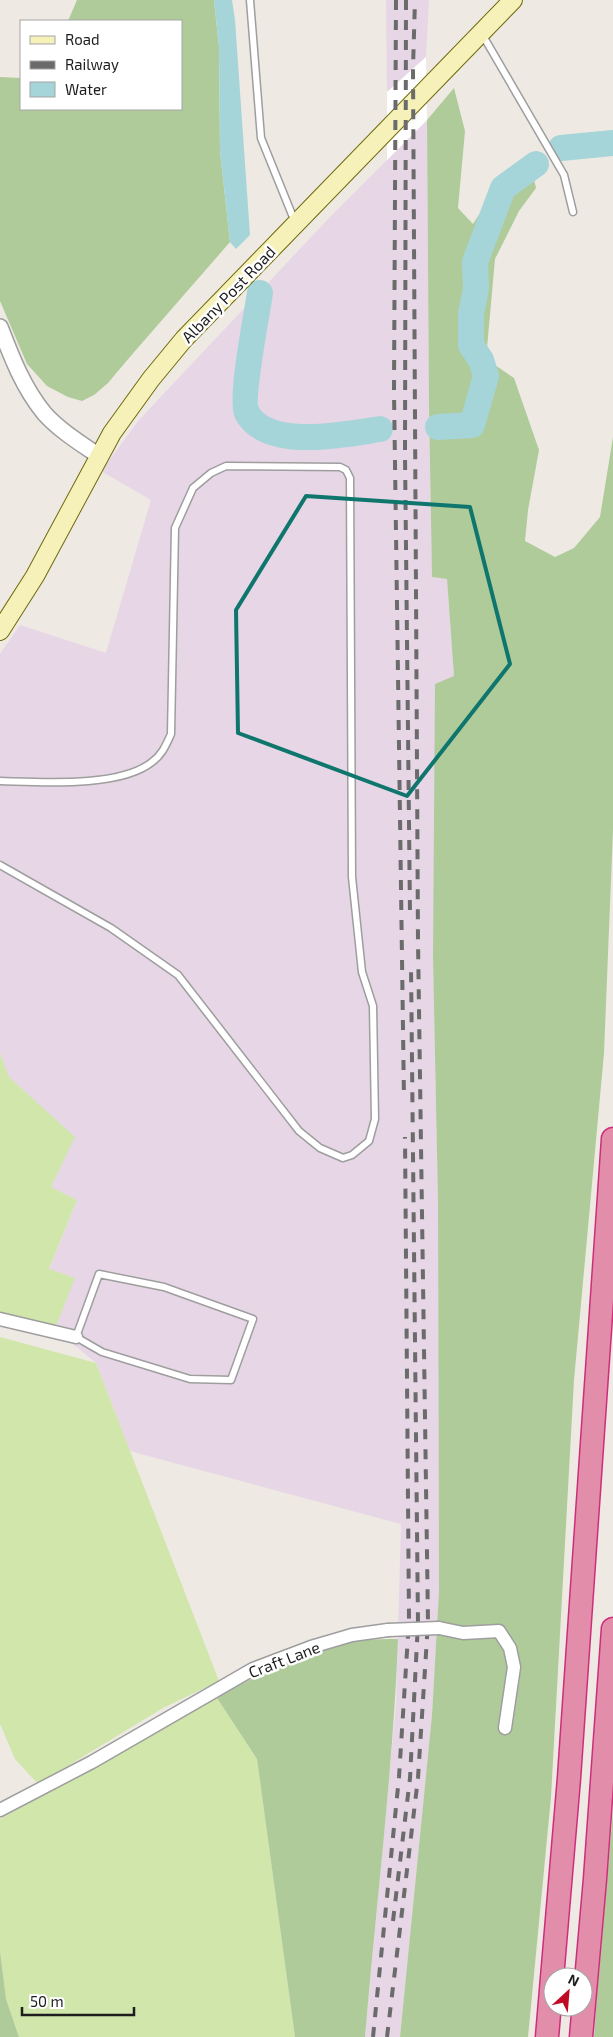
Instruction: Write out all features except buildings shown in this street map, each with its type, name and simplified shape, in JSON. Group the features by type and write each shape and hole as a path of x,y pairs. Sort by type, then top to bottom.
{"highway":[{"path":"548,2037 569,1778 613,1139"},
{"path":"581,2037 595,1879 613,1629"}],"main road":[{"name":"Albany Post Road","path":"0,631 35,576 112,433 150,379 184,339 513,0"}],"street":[{"path":"0,327 18,372 29,393 45,414 64,431 99,456"},
{"path":"0,1319 76,1337"},
{"name":"Craft Lane","path":"0,1810 92,1762 253,1669 352,1635 388,1630 439,1628 462,1633 499,1631 510,1648 514,1667 505,1728"}],"lane":[{"path":"250,0 261,138 296,223"},
{"path":"481,33 564,175 574,212"},
{"path":"0,781 73,782 128,775 151,763 162,752 171,734 175,528 193,488 211,473 226,466 340,467 346,470 350,478 352,877 362,972 373,1006 375,1120 369,1141 352,1155 343,1158 320,1148 299,1131 178,975 111,928 0,865"},
{"path":"99,1274 164,1287 252,1318 231,1380 190,1379 102,1352 76,1337 99,1274"}],"highlighted area":[{"path":"306,496 470,507 510,664 407,796 238,733 236,610"}],"shaded area":[{"path":"386,0 429,0 426,57 387,92"},
{"path":"427,120 432,577 447,579 454,676 433,958 438,1202 439,1591 432,1715 400,2037 365,2037 396,1705 401,1524 130,1451 96,1363 55,1329 49,1270 77,1200 51,1187 74,1137 9,1077 0,1053 0,654 20,625 106,653 151,500 101,471 139,420 330,217"}],"green space":[{"path":"77,0 214,0 219,47 220,151 230,242 108,383 94,395 82,401 68,397 47,386 27,364 0,301 0,77 20,78 20,110 182,110 182,20 68,20"},
{"path":"454,88 465,131 458,208 473,224 493,193 517,170 533,175 536,188 519,211 495,259 486,359 514,378 539,450 528,510 525,541 555,557 574,548 600,517 613,437 613,830 604,1053 574,1380 551,1797 528,2037 400,2037 432,1715 439,1591 438,1202 433,958 435,684 454,676 447,579 432,577 427,120"},
{"path":"0,1053 9,1077 75,1137 51,1187 77,1200 49,1269 75,1278 55,1329 0,1313"},
{"path":"0,1337 96,1363 219,1681 163,1708 38,1784 15,1759 0,1724"},
{"path":"398,1639 388,1788 365,2037 295,2037 257,1759 217,1698 268,1671 308,1654 364,1640"},
{"path":"217,1698 257,1759 295,2037 19,2037 6,1999 0,1951 0,1819"},
{"path":"613,1811 613,2037 594,2037 596,2008"},
{"path":"0,1951 6,1999 19,2037 0,2037"}],"water":[{"path":"214,0 232,0 235,20 250,235 236,249 230,242 220,151 219,47"}],"pier":[{"path":"426,57 427,120 387,160 387,92"}],"waterway":[{"path":"561,148 613,143"},
{"path":"438,427 472,425 486,376 481,360 471,345 471,314 476,289 475,262 503,188 536,164"},
{"path":"260,293 250,356 245,405 247,413 257,425 272,432 290,436 309,437 380,429"}],"railway":[{"path":"396,0 394,392 404,1100"},
{"path":"406,0 405,455 410,915"},
{"path":"387,2037 418,1778 428,1622 418,941 413,68 415,0"},
{"path":"393,1921 410,1778 418,1623 411,967"},
{"path":"373,2037 399,1777 409,1620 405,1137"}]}
